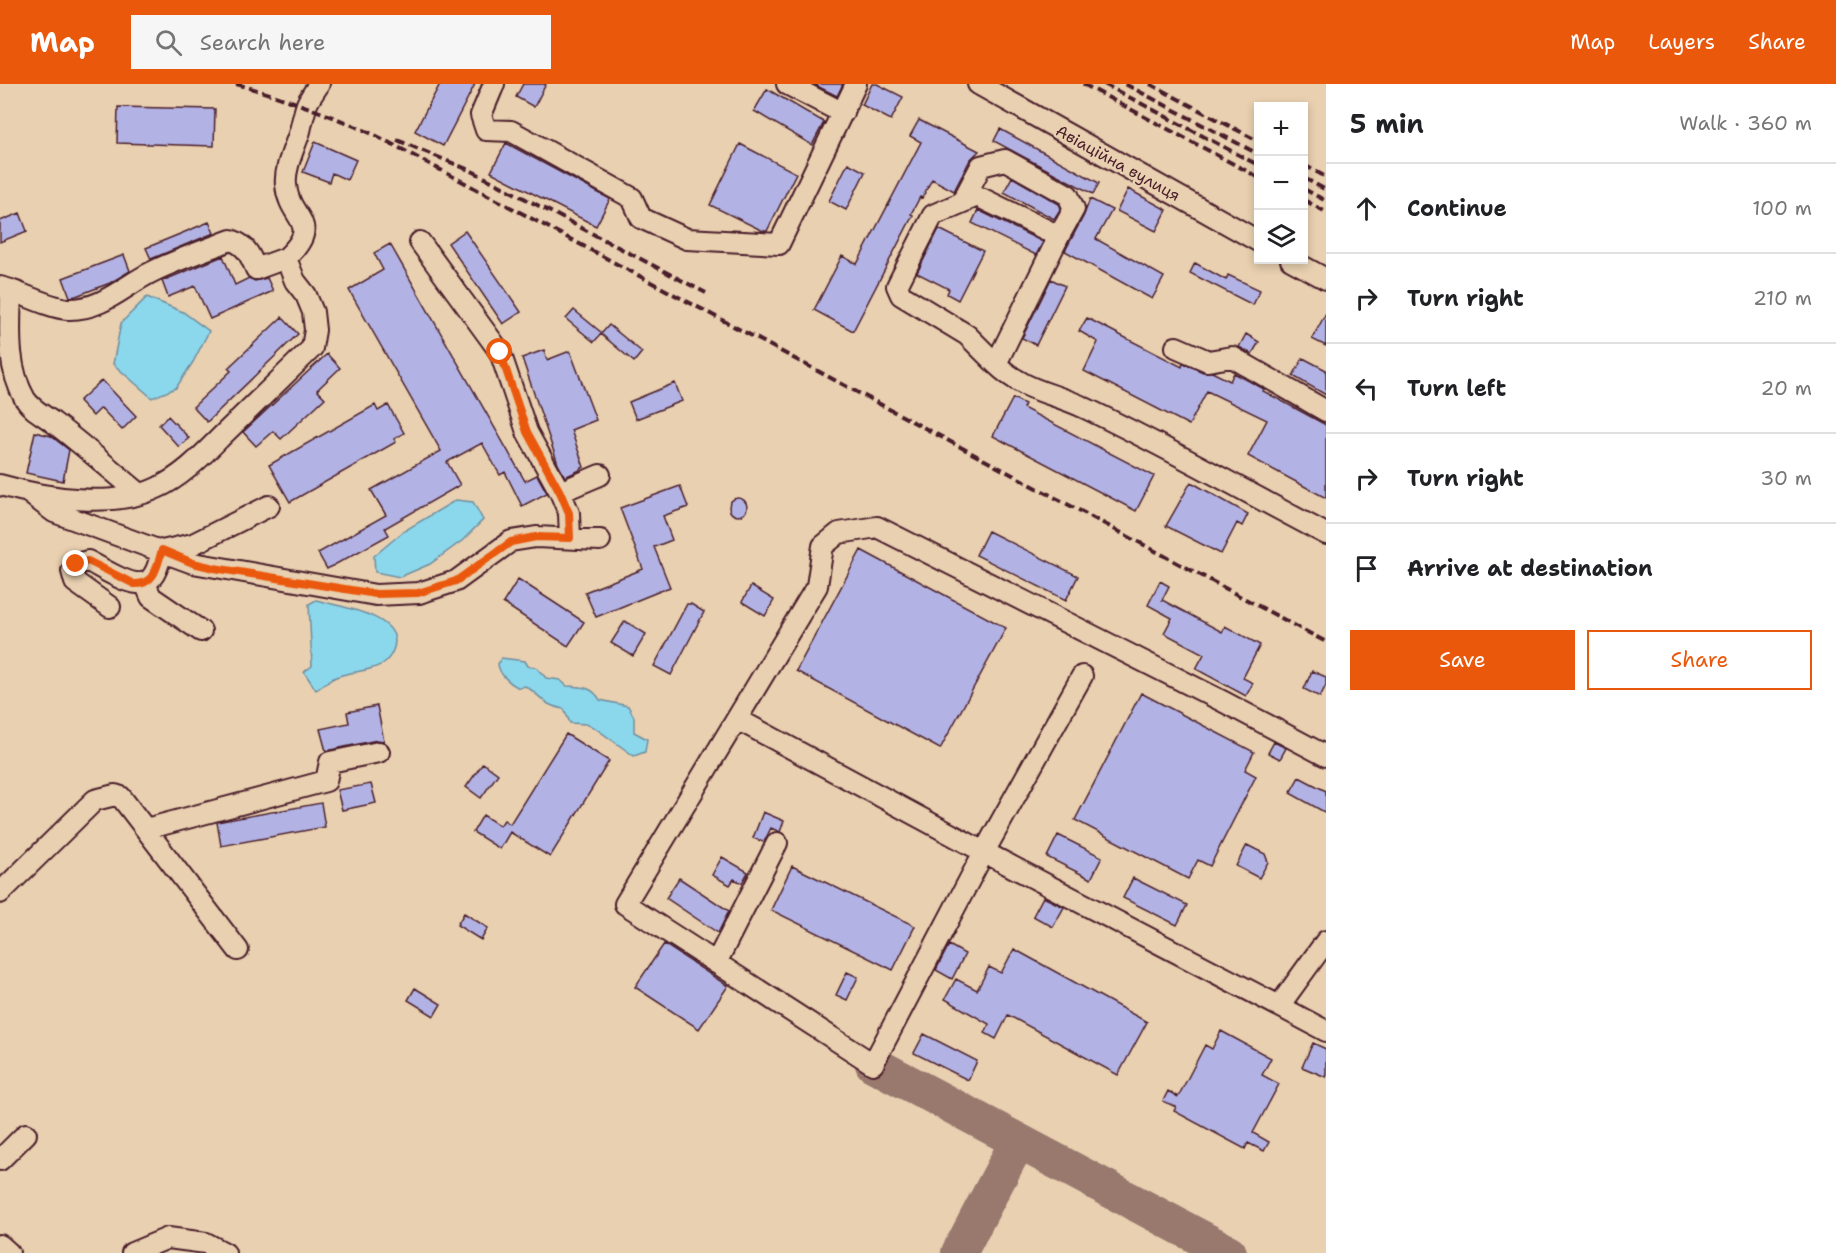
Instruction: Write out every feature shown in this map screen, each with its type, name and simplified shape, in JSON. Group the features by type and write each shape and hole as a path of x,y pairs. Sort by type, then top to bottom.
{"street":[{"path":"140,494 53,422 35,410 24,398 11,354 6,289 64,309 81,309 97,305 152,271 231,240 240,243 249,251 256,269 286,258 299,246 304,234 303,222 290,200 285,184 306,106 319,84"},
{"path":"494,84 481,115 486,130 511,131 622,192 632,198 641,218 687,240 779,244 856,84"},
{"path":"787,84 843,112"},
{"name":"Авіаційна вулиця","path":"978,84 1254,240"},
{"path":"962,202 981,166 1005,160 1068,195 1074,209 996,364"},
{"path":"1059,236 977,196 933,215 897,286 902,295 967,335 996,364 1028,387 1083,407 1326,534"},
{"path":"420,242 500,352 527,432 569,513 570,538"},
{"path":"0,484 28,493 107,499 125,498 158,488 190,467 312,348 315,330 313,312 306,296 295,281 286,258"},
{"path":"1298,264 1326,279"},
{"path":"1176,347 1208,361 1232,357 1326,411"},
{"path":"560,492 600,475"},
{"path":"28,493 54,512 193,563 376,594 418,593 456,581 511,542 536,537 600,540"},
{"path":"162,550 193,544 269,506"},
{"path":"1082,676 984,852 873,1064 625,904 817,586 823,546 839,533 876,527 1224,702 1326,756"},
{"path":"110,607 75,582 72,571 76,564 88,561 134,584 145,583 153,577 162,550"},
{"path":"145,583 151,597 201,631"},
{"path":"737,719 984,852 1326,1031"},
{"path":"146,829 326,781 330,762 379,752"},
{"path":"0,893 95,800 115,795 121,797 238,950"},
{"path":"716,963 777,843"},
{"path":"1279,1006 1326,941"},
{"path":"0,1160 26,1134"},
{"path":"132,1253 168,1238 206,1243 225,1253"},
{"path":"0,1245 9,1253"}],"water":[{"path":"147,297 183,312 209,331 176,388 152,398 113,364 121,323"},
{"path":"456,500 473,502 483,520 463,540 430,564 400,577 375,572 374,556 404,531"},
{"path":"316,600 350,608 385,624 392,632 395,641 389,658 374,668 336,677 316,690 304,672 312,666 309,604"},
{"path":"501,658 525,661 528,666 536,667 546,678 560,680 567,686 586,688 594,692 600,700 628,706 634,717 634,732 647,739 645,752 634,756 595,728 586,724 570,723 564,709 546,703 525,686 519,688 508,681 499,668"}],"building":[{"path":"440,84 475,84 443,146 415,131"},
{"path":"523,84 546,84 534,107 516,97"},
{"path":"813,84 843,84 837,96"},
{"path":"872,84 877,84 903,97 891,120 862,105"},
{"path":"767,89 824,122 812,145 754,111"},
{"path":"118,107 215,109 214,146 117,143"},
{"path":"919,120 979,151 970,160 954,191 932,179 911,214 913,215 853,331 814,310 842,256 857,264 921,142 910,136"},
{"path":"1000,129 1099,183 1093,194 994,141"},
{"path":"315,142 356,160 347,180 332,173 329,182 303,172"},
{"path":"506,143 610,199 596,226 491,172"},
{"path":"740,144 796,173 767,231 710,205"},
{"path":"848,163 865,172 846,210 829,201"},
{"path":"1012,177 1059,204 1061,208 1054,219 1004,192"},
{"path":"1128,189 1167,210 1156,231 1117,211"},
{"path":"1090,199 1112,210 1096,239 1164,277 1152,299 1065,251"},
{"path":"978,210 1043,242 1036,255 972,223"},
{"path":"20,213 27,231 0,242 0,221"},
{"path":"209,222 214,233 151,259 146,248"},
{"path":"939,229 983,251 958,300 947,294 949,289 917,273"},
{"path":"465,231 521,312 503,324 448,243"},
{"path":"390,244 525,481 537,475 547,493 522,506 505,472 500,475 482,443 447,462 460,485 385,528 389,535 327,569 318,553 386,515 371,490 441,451 349,290 383,270 374,253"},
{"path":"124,255 130,271 110,283 70,297 63,278"},
{"path":"223,256 235,285 249,278 255,281 267,278 273,291 210,319 195,286 168,297 162,281"},
{"path":"1195,263 1226,280 1228,275 1260,290 1253,305 1190,273"},
{"path":"1051,279 1065,286 1036,345 1022,338"},
{"path":"574,310 602,333 609,325 642,352 634,362 601,334 594,342 566,319"},
{"path":"1326,313 1326,346 1312,339"},
{"path":"282,317 298,334 207,422 193,407 231,371 228,368"},
{"path":"1087,318 1182,367 1183,363 1203,372 1212,372 1230,381 1234,373 1326,425 1326,498 1248,456 1267,420 1207,391 1189,425 1084,371 1098,342 1079,331"},
{"path":"1246,334 1259,342 1252,354 1239,347"},
{"path":"544,350 547,360 570,351 596,420 571,430 584,467 565,477 558,464 522,358"},
{"path":"327,354 340,368 317,390 325,398 281,439 273,431 256,446 243,432"},
{"path":"1303,358 1326,370 1326,395 1293,376"},
{"path":"102,380 136,416 122,430 101,408 93,416 79,401"},
{"path":"675,383 682,401 636,419 629,402"},
{"path":"1013,398 1025,404 1023,408 1154,476 1136,511 993,436"},
{"path":"375,405 378,411 388,405 404,433 394,439 396,442 290,502 269,465"},
{"path":"168,416 189,438 179,447 159,425"},
{"path":"35,432 51,436 69,450 63,481 26,473"},
{"path":"1191,482 1248,514 1242,526 1237,523 1221,554 1166,526"},
{"path":"680,486 688,507 663,516 672,540 654,547 670,587 596,617 585,592 643,569 620,508"},
{"path":"738,498 744,501 747,507 744,513 738,516 732,513 729,507 732,501"},
{"path":"988,531 1078,576 1066,600 976,555"},
{"path":"861,550 1006,628 940,749 796,671"},
{"path":"518,579 584,622 568,646 503,603"},
{"path":"1160,581 1169,586 1162,600 1222,632 1225,626 1260,645 1243,678 1253,683 1246,696 1196,669 1204,654 1164,633 1172,618 1148,605"},
{"path":"751,586 774,600 765,616 742,602"},
{"path":"687,604 704,612 671,675 654,666"},
{"path":"625,621 646,634 633,656 611,643"},
{"path":"1312,671 1326,677 1326,685 1320,697 1304,689"},
{"path":"1141,693 1254,752 1245,770 1256,776 1210,866 1198,860 1188,879 1075,820"},
{"path":"377,706 384,741 377,740 326,751 320,729 349,723 347,712"},
{"path":"566,734 609,761 550,857 510,832 500,849 473,832 483,815 500,826 504,820 510,824"},
{"path":"1274,742 1286,748 1280,759 1268,753"},
{"path":"483,763 498,774 481,798 466,787"},
{"path":"1299,777 1326,791 1326,813 1290,793"},
{"path":"371,784 376,803 342,810 337,790"},
{"path":"321,803 325,827 221,846 217,822"},
{"path":"763,812 784,821 780,832 771,828 764,842 753,838"},
{"path":"1058,835 1102,857 1091,879 1047,857"},
{"path":"1247,845 1265,854 1268,862 1259,878 1236,866"},
{"path":"722,857 748,872 742,883 734,879 730,885 712,875"},
{"path":"792,866 915,926 893,970 771,910"},
{"path":"679,878 729,911 718,933 666,898"},
{"path":"1133,878 1187,905 1177,925 1123,898"},
{"path":"1043,897 1064,907 1053,927 1033,916"},
{"path":"464,913 488,928 481,940 457,925"},
{"path":"664,944 728,986 699,1029 635,987"},
{"path":"949,945 965,954 952,979 936,970"},
{"path":"1014,949 1147,1022 1118,1075 1008,1015 996,1039 985,1033 989,1024 945,999 956,979 977,990 989,967 1001,973"},
{"path":"847,972 858,977 847,1000 836,995"},
{"path":"415,988 441,1004 434,1016 408,1000"},
{"path":"1221,1031 1271,1058 1262,1075 1279,1084 1253,1133 1269,1142 1264,1151 1248,1143 1245,1149 1174,1111 1176,1107 1163,1101 1168,1091 1178,1097 1205,1045 1212,1049"},
{"path":"924,1034 977,1061 968,1080 914,1053"},
{"path":"1313,1043 1326,1049 1326,1077 1302,1067"}],"taxiway":[{"path":"873,1064 1229,1253"},
{"path":"959,1253 1018,1141"}],"railway":[{"path":"236,84 307,107 375,135 1326,642"},
{"path":"1083,84 1254,175"},
{"path":"1104,84 1254,163"},
{"path":"1125,84 1254,152"},
{"path":"1150,84 1254,139"},
{"path":"397,140 474,172 706,293"},
{"path":"1308,167 1326,177"},
{"path":"1308,180 1326,190"},
{"path":"1308,191 1326,201"},
{"path":"1308,202 1326,212"}],"route":[{"path":"76,564 84,560 88,561 134,584 140,584 153,577 162,550 193,563 214,568 306,584 376,594 418,593 456,581 511,542 536,537 570,538 569,513 527,432 500,352"}]}
